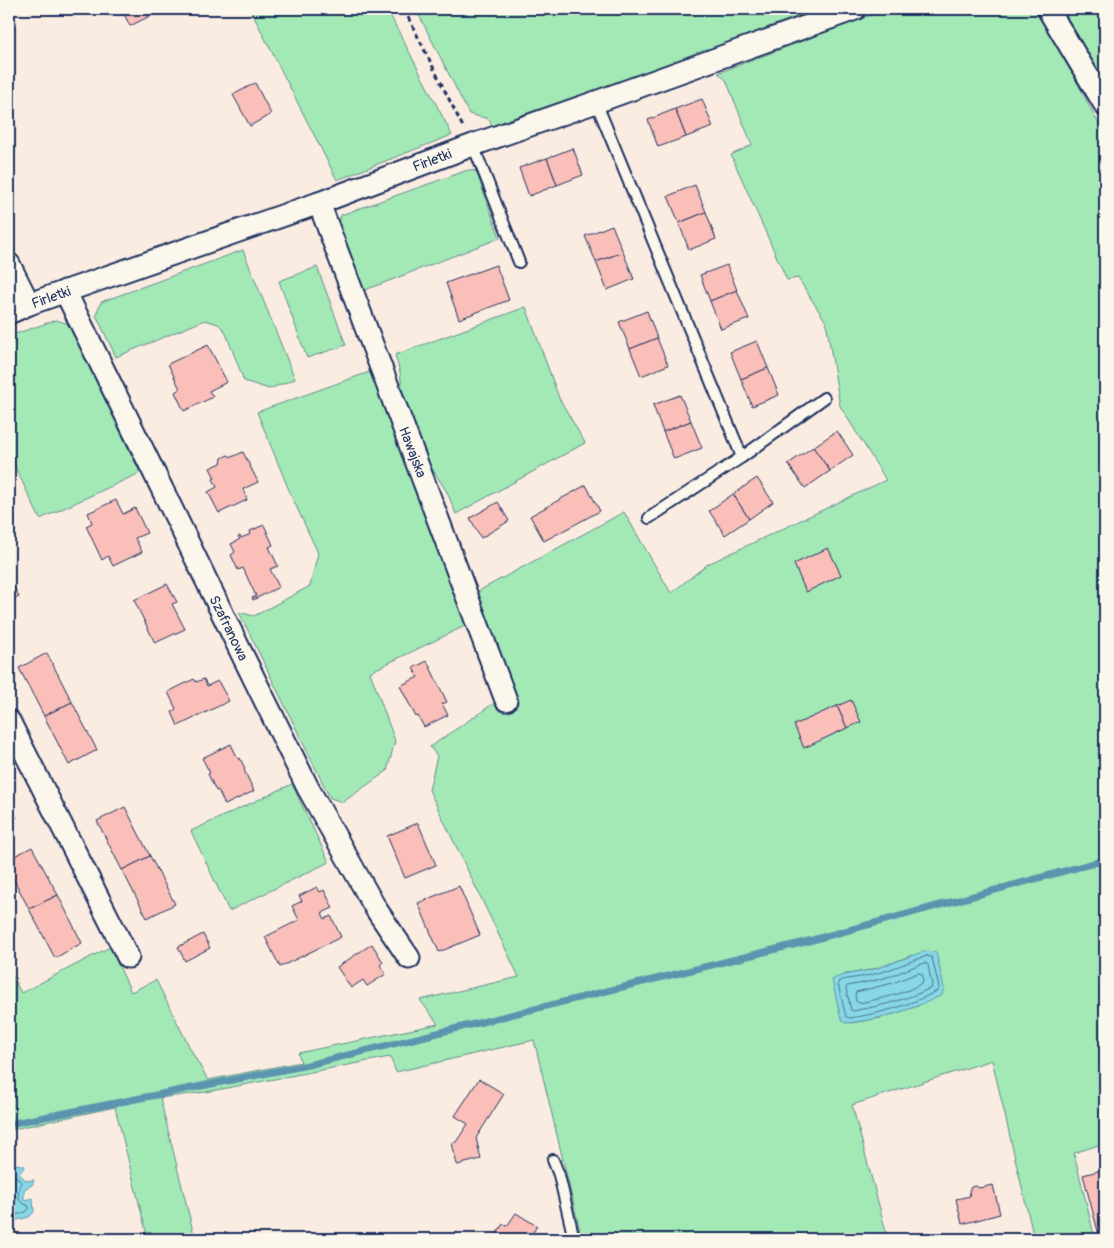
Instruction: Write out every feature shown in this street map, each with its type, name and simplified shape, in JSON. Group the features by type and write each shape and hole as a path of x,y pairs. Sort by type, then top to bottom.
{"street":[{"name":"Firletki","path":"9,313 65,291 319,203 473,145 855,9"},
{"path":"1048,9 1105,105"},
{"name":"Hawajska","path":"319,203 506,700"},
{"path":"9,264 29,304"},
{"name":"Szafranowa","path":"65,291 308,788 376,910 408,958"},
{"path":"9,721 128,957"}],"lane":[{"path":"596,102 742,457"},
{"path":"473,145 519,262"},
{"path":"649,518 742,457 824,398"},
{"path":"553,1160 559,1175 574,1239"}],"path":[{"path":"404,9 473,145"}],"green space":[{"path":"250,9 387,9 452,135 337,180"},
{"path":"416,9 819,9 493,129 489,119 469,114"},
{"path":"887,9 1039,9 1105,136 1105,1143 1074,1153 1095,1239 1034,1239 992,1060 852,1105 888,1239 582,1239 534,1040 396,1072 390,1057 206,1092 160,1098 195,1239 148,1239 115,1107 9,1130 9,969 21,993 110,947 131,992 156,980 208,1080 301,1062 298,1053 438,1024 420,1000 519,977 429,790 437,756 430,747 497,701 516,699 475,593 624,512 671,593 708,564 886,480 840,406 826,322 798,278 787,280 731,155 752,145 726,80 718,73","holes":["912,955 918,1006 881,1018 851,1023 845,974 871,969"]},
{"path":"1061,9 1105,9 1105,95"},
{"path":"468,170 476,171 500,238 360,292 337,231 341,215"},
{"path":"243,250 295,379 269,389 244,381 225,331 218,324 205,320 116,357 96,315 101,302"},
{"path":"317,267 346,345 307,358 279,281"},
{"path":"526,307 559,398 585,443 456,514 447,492 422,453 406,419 400,372 395,355"},
{"path":"56,320 69,324 140,473 40,519 9,454 9,336"},
{"path":"372,371 471,623 370,672 395,741 387,771 343,802 330,798 239,612 254,616 310,586 318,553 291,495 257,412"},
{"path":"292,784 329,862 229,911 191,831"}],"water":[{"path":"926,951 936,952 944,988 942,995 906,1010 878,1018 845,1023 841,1019 832,980 843,975 882,967"},
{"path":"9,1162 11,1168 17,1164 25,1166 19,1174 27,1181 34,1180 32,1185 24,1189 24,1200 33,1198 34,1212 29,1217 9,1222"}],"building":[{"path":"123,9 151,9 154,14 130,26"},
{"path":"255,83 271,114 250,126 233,95"},
{"path":"702,99 713,127 686,137 675,109"},
{"path":"675,109 686,137 658,147 648,120"},
{"path":"573,148 583,175 557,185 547,158"},
{"path":"547,158 557,185 529,196 519,168"},
{"path":"695,185 706,212 679,223 668,196"},
{"path":"706,212 716,239 689,250 679,223"},
{"path":"612,225 623,252 596,262 585,236"},
{"path":"623,252 634,279 607,290 596,262"},
{"path":"496,265 509,300 459,319 446,283"},
{"path":"727,265 737,290 710,301 700,275"},
{"path":"737,290 749,319 721,329 710,301"},
{"path":"647,311 657,338 630,349 619,322"},
{"path":"657,338 668,365 641,376 630,349"},
{"path":"757,341 768,368 741,379 730,352"},
{"path":"208,345 227,382 209,391 213,397 184,411 175,392 180,389 168,364"},
{"path":"768,368 779,395 752,406 741,379"},
{"path":"680,395 691,421 663,432 653,405"},
{"path":"691,421 702,448 674,459 663,432"},
{"path":"837,431 853,455 830,471 813,447"},
{"path":"813,447 830,471 805,488 788,464"},
{"path":"243,452 258,482 243,489 247,500 219,513 208,492 217,487 210,468 221,463 222,458 228,455 232,457"},
{"path":"757,478 773,502 749,519 733,494"},
{"path":"586,485 600,511 544,541 530,516"},
{"path":"733,494 749,519 725,535 709,511"},
{"path":"116,500 123,514 135,508 147,533 135,538 142,552 113,566 108,556 102,560 86,526 92,523 88,513"},
{"path":"498,502 509,521 481,538 470,518"},
{"path":"264,525 273,545 269,547 278,566 270,569 279,587 253,600 252,598 256,596 243,568 238,570 231,555 235,552 231,544 240,539 238,537 240,536 241,538 251,534 250,531"},
{"path":"828,548 841,575 806,592 794,564"},
{"path":"9,578 19,597 9,602"},
{"path":"167,584 177,602 172,604 185,629 155,643 134,600"},
{"path":"47,653 72,702 44,716 19,668"},
{"path":"427,661 447,702 442,704 448,715 424,727 418,716 416,717 400,686 418,677 413,668"},
{"path":"194,679 196,682 204,679 207,686 218,681 229,701 178,726 172,712 176,709 168,692"},
{"path":"851,700 861,722 847,728 837,706"},
{"path":"72,702 97,750 69,765 44,716"},
{"path":"837,706 847,728 804,748 794,725"},
{"path":"231,744 238,759 240,758 254,791 225,805 218,790 216,791 208,774 210,773 202,758"},
{"path":"9,801 17,818 9,822"},
{"path":"125,807 150,856 122,870 97,821"},
{"path":"418,823 436,865 405,878 387,836"},
{"path":"32,847 58,895 29,909 9,870 9,859"},
{"path":"150,856 175,904 147,918 122,870"},
{"path":"459,886 480,935 439,952 418,903"},
{"path":"317,887 320,892 324,890 333,908 322,913 325,919 331,916 341,937 280,967 265,937 299,920 292,906 302,901 299,896"},
{"path":"58,895 82,943 55,958 29,909"},
{"path":"203,934 210,948 185,961 178,947"},
{"path":"372,944 383,962 380,965 386,974 367,986 363,980 351,988 337,967"},
{"path":"479,1079 504,1094 476,1138 481,1159 457,1165 452,1143 456,1142 468,1124 455,1116"},
{"path":"1105,1169 1105,1239 1100,1239 1083,1175"},
{"path":"993,1185 1000,1214 962,1224 956,1199 970,1196 969,1191 971,1187 976,1186 979,1188"},
{"path":"516,1213 537,1226 529,1239 493,1239 503,1224 507,1226"}],"waterway":[{"path":"9,1124 308,1065 805,942 1105,860"}]}
